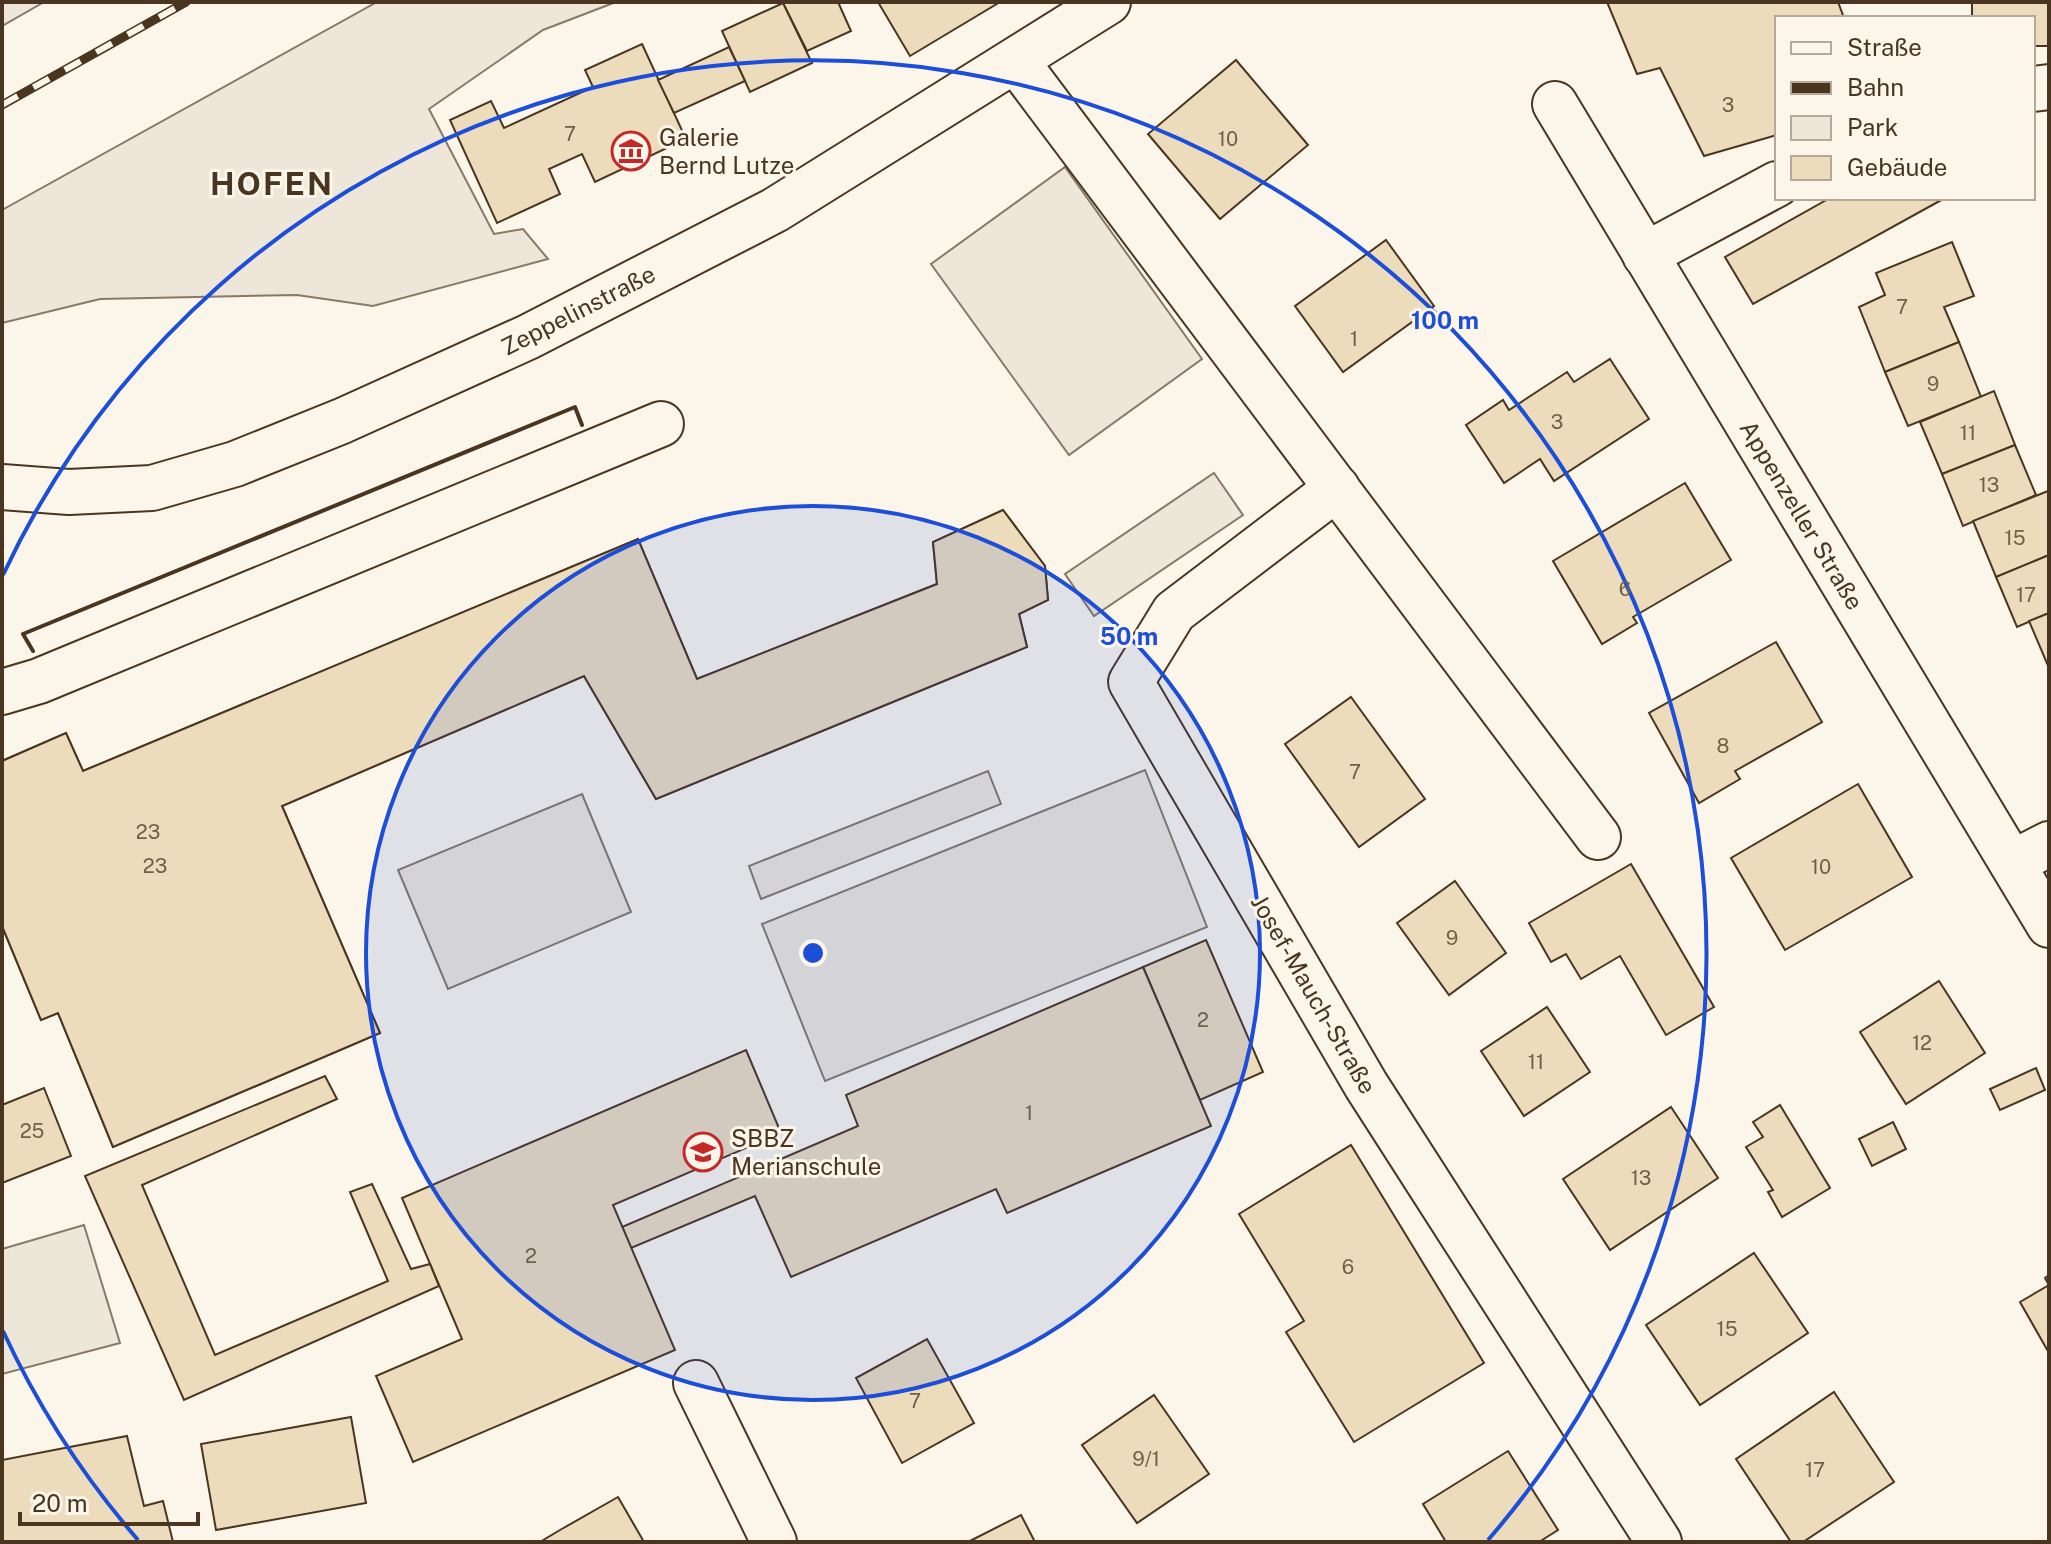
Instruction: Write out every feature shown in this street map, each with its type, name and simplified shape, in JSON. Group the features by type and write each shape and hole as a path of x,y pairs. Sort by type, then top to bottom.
{"street":[{"name":"Zeppelinstraße","path":"2,487 69,492 152,488 235,464 342,421 528,337 775,210 1108,2"},
{"path":"1016,61 1598,837"},
{"name":"Appenzeller Straße","path":"1555,104 1645,255 2030,854 2049,925"},
{"path":"1645,255 1775,185"},
{"path":"2,692 39,681 661,424"},
{"name":"Josef-Mauch-Straße","path":"1337,488 1174,612 1131,682 1366,1085 1659,1542"},
{"path":"696,1383 774,1542"}],"green space":[{"path":"2,2 44,2 2,26"},
{"path":"377,2 616,2 543,30 429,109 494,234 523,229 548,259 373,306 297,295 100,299 2,323 2,210"},
{"path":"1065,167 1202,359 1069,455 931,264"},
{"path":"1145,770 1207,927 825,1081 762,924"},
{"path":"988,771 1001,804 761,899 749,866"},
{"path":"582,794 631,912 448,989 398,870"}],"shaded area":[{"path":"1214,473 1243,515 1094,616 1065,574"},
{"path":"84,1225 120,1343 2,1374 2,1249"}],"building":[{"path":"838,2 851,31 807,51 783,3"},
{"path":"878,2 1000,2 910,56"},
{"path":"1607,2 1838,2 1843,16 1775,16 1775,136 1704,156 1660,68 1637,74"},
{"path":"1972,2 2049,2 2049,46 2035,46 2035,16 1972,16"},
{"path":"783,3 812,63 750,92 722,31"},
{"path":"642,44 686,139 595,182 582,154 549,169 560,194 497,223 450,120 491,101 504,128 593,87 585,70"},
{"path":"729,47 745,81 674,113 658,80"},
{"path":"1236,60 1308,145 1220,219 1148,134"},
{"path":"1826,200 1941,200 1753,304 1725,257"},
{"path":"1386,240 1434,306 1343,372 1295,306"},
{"path":"1952,242 1974,296 1944,307 1959,342 1885,372 1859,307 1885,295 1876,273"},
{"path":"1959,342 1981,397 1908,426 1885,372"},
{"path":"1610,359 1649,419 1554,481 1540,459 1504,483 1466,425 1503,400 1509,410 1567,372 1574,382"},
{"path":"1994,391 2015,445 1942,474 1920,422"},
{"path":"2015,445 2036,495 1963,526 1942,474"},
{"path":"1685,483 1731,560 1633,617 1637,623 1602,644 1553,561"},
{"path":"2048,491 2049,555 1996,577 1973,521"},
{"path":"1003,510 1045,566 1048,600 1019,614 1027,647 656,799 584,676 282,806 380,1033 113,1147 58,1013 41,1020 2,926 2,761 66,733 83,771 638,539 697,679 937,584 933,542","holes":["211,859 235,924 161,952 136,887"]},
{"path":"1003,510 1045,566 1048,600 1019,614 1027,647 656,799 584,676 282,806 380,1033 113,1147 58,1013 41,1020 2,926 2,761 66,733 83,771 638,539 697,679 937,584 933,542"},
{"path":"2049,555 2049,613 2017,627 1996,577"},
{"path":"2049,613 2049,668 2029,621"},
{"path":"1776,642 1822,722 1735,771 1740,779 1699,803 1649,713"},
{"path":"1351,697 1425,799 1359,847 1285,744"},
{"path":"1858,784 1912,877 1785,950 1731,858"},
{"path":"1631,864 1714,1007 1666,1035 1620,956 1581,979 1566,954 1551,962 1529,923"},
{"path":"1455,881 1506,953 1449,995 1397,923"},
{"path":"1206,940 1263,1072 1200,1100 1143,967"},
{"path":"1143,967 1211,1126 1007,1213 996,1189 791,1277 755,1196 631,1248 622,1227 858,1126 846,1095"},
{"path":"1939,981 1985,1053 1906,1104 1860,1032"},
{"path":"1547,1007 1590,1072 1524,1116 1481,1051"},
{"path":"746,1050 781,1133 613,1205 675,1350 413,1462 376,1376 462,1339 402,1198"},
{"path":"2036,1068 2045,1090 2000,1110 1990,1089"},
{"path":"325,1076 337,1099 142,1185 215,1355 388,1281 350,1192 372,1184 411,1269 430,1264 439,1286 184,1400 85,1176"},
{"path":"44,1088 71,1156 2,1183 2,1105"},
{"path":"1780,1105 1830,1188 1782,1217 1768,1192 1773,1190 1746,1147 1763,1137 1753,1122"},
{"path":"1671,1107 1718,1178 1610,1250 1563,1179"},
{"path":"1893,1122 1906,1149 1872,1166 1859,1139"},
{"path":"1351,1145 1484,1363 1354,1442 1286,1332 1304,1321 1239,1214"},
{"path":"1754,1253 1808,1333 1700,1405 1646,1325"},
{"path":"2049,1285 2049,1353 2020,1302"},
{"path":"927,1339 974,1423 902,1463 856,1378"},
{"path":"1834,1392 1894,1482 1803,1542 1791,1542 1736,1459"},
{"path":"1154,1395 1209,1474 1137,1523 1082,1445"},
{"path":"351,1417 366,1503 216,1530 201,1444"},
{"path":"127,1436 144,1506 163,1501 173,1542 2,1542 2,1460"},
{"path":"1508,1451 1558,1530 1539,1542 1446,1542 1423,1504"},
{"path":"618,1497 644,1542 540,1542 560,1530"},
{"path":"1021,1515 1035,1542 968,1542"}],"railway":[{"path":"2,105 186,2"}],"wall":[{"path":"33,651 23,634 575,407 582,425"}],"place":[{"name":"Galerie Bernd Lutze","path":"631,151"},
{"name":"SBBZ Merianschule","path":"703,1152"}],"district":[{"name":"HOFEN","path":"272,183"}]}
